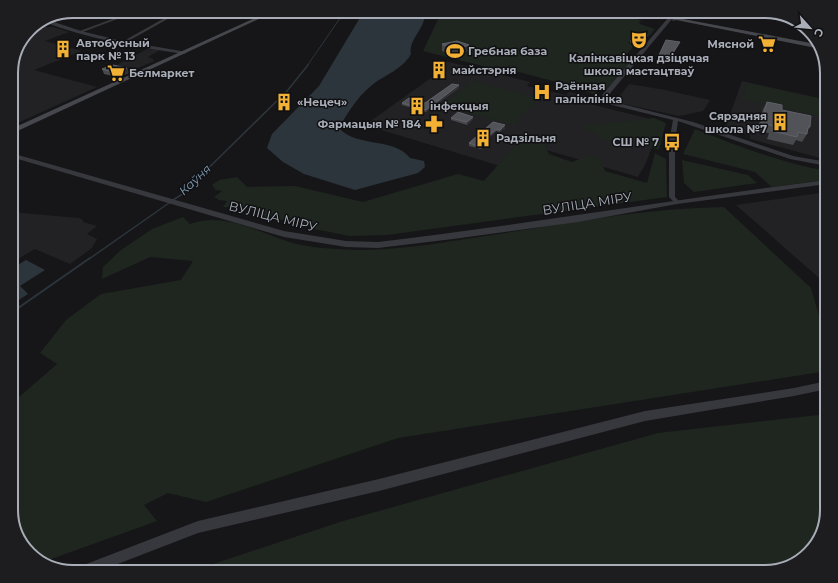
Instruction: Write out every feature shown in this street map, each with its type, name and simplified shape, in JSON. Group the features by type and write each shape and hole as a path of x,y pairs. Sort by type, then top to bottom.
{"main road":[{"path":"18,129 259,18"},
{"path":"666,18 790,41"}],"street":[{"path":"79,32 118,18"},
{"path":"122,43 167,18"},
{"path":"674,18 671,19 603,98 614,104 676,119 792,158 820,163"},
{"path":"767,18 783,22"},
{"path":"51,23 79,32 122,43 184,52"},
{"path":"676,119 672,142 672,197 677,202"},
{"name":"ВУЛІЦА МІРУ","path":"18,157 284,234 346,244 378,245 578,219 677,202 820,183"},
{"path":"99,565 198,527 379,485 645,416 820,386"}],"shaded area":[{"path":"360,18 424,18 411,45 411,54 407,60 398,68 376,82 361,95 339,128 355,138 395,147 410,158 424,161 425,167 418,173 355,190 304,174 283,162 267,148 272,134 319,86"},
{"path":"439,18 632,18 642,21 639,22 640,24 655,29 649,36 637,34 628,43 635,45 625,56 633,60 606,90 601,89 594,94 519,72 506,72 423,51"},
{"path":"42,27 53,27 69,32 45,41 82,51 34,70 97,87 18,123 18,69 20,59 27,42"},
{"path":"147,49 160,50 148,57 154,61 136,69 117,65"},
{"path":"445,61 530,82 527,86 566,95 569,92 595,98 590,104 662,122 645,165 638,177 543,149 523,173 365,125 438,73 432,71"},
{"path":"474,81 539,98 513,125 442,105"},
{"path":"742,81 820,98 820,158 750,139 750,135 725,129"},
{"path":"748,83 820,98 820,116 742,99"},
{"path":"629,84 710,100 703,111 679,116 615,102"},
{"path":"654,118 666,123 659,150 628,139 609,142 582,126"},
{"path":"695,129 776,159 820,170 820,181 772,187 755,172 683,154"},
{"path":"517,143 545,145 549,154 572,162 588,156 600,159 605,171 647,183 655,153 666,159 667,197 387,235 350,236 314,229 289,220 261,219 248,207 223,207 227,201 219,200 214,197 222,191 216,190 212,185 219,180 237,177 247,187 295,186 363,202 458,174 484,181"},
{"path":"682,160 748,175 757,183 694,192 684,183"},
{"path":"820,193 820,279 736,205"},
{"path":"724,207 811,288 820,319 820,372 398,438 206,502 168,493 144,505 157,521 50,559 42,556 29,544 25,538 18,514 18,398 57,364 40,353 66,320 101,294 181,280 193,261 150,257 102,279 103,267 121,250 152,229 183,217 190,224 205,220 219,220 249,227 293,243 307,246 332,249 372,250 401,248 598,218 692,208"},
{"path":"18,213 79,218 83,220 83,222 97,226 87,234 97,239 92,248 70,264 35,249 18,259"},
{"path":"26,260 45,270 20,286 28,294 18,300 18,265"},
{"path":"820,415 820,510 817,528 811,541 793,558 772,565 210,565 343,521 658,433"}],"building":[{"name":"Калінкавіцкая дзіцячая школа мастацтваў","path":"638,33 648,35 641,43 630,41"},
{"path":"666,40 680,42 671,56 659,55"},
{"path":"457,41 469,45 461,48 450,48 442,44"},
{"path":"439,64 446,66 439,71 432,69"},
{"path":"113,65 127,68 116,73 102,69"},
{"path":"452,84 459,85 426,110 402,103 409,98 425,103"},
{"path":"767,102 782,105 782,110 811,116 810,127 808,127 807,134 798,132 797,137 772,131 773,126 761,123"},
{"path":"458,112 473,117 467,122 451,118"},
{"name":"Радзільня","path":"493,122 505,125 500,130 497,129 483,141 486,142 481,147 469,143"}],"waterway":[{"name":"Каўня","path":"307,66 340,18"},
{"name":"Каўня","path":"173,200 181,195 287,91 308,65"},
{"name":"Каўня","path":"89,259 169,203"},
{"name":"Каўня","path":"18,308 90,258"}],"place":[{"name":"Калінкавіцкая дзіцячая школа мастацтваў","path":"639,40"},
{"name":"Мясной","path":"767,44"},
{"name":"Автобусный парк № 13","path":"63,49"},
{"name":"Гребная база","path":"455,51"},
{"name":"майстэрня","path":"439,70"},
{"name":"Белмаркет","path":"116,73"},
{"name":"Раённая паліклініка","path":"542,92"},
{"name":"«Нецеч»","path":"284,102"},
{"name":"інфекцыя","path":"417,106"},
{"name":"Сярэдняя школа №7","path":"780,122"},
{"name":"Фармацыя № 184","path":"434,124"},
{"name":"Радзільня","path":"483,138"},
{"name":"СШ № 7","path":"672,142"}]}
